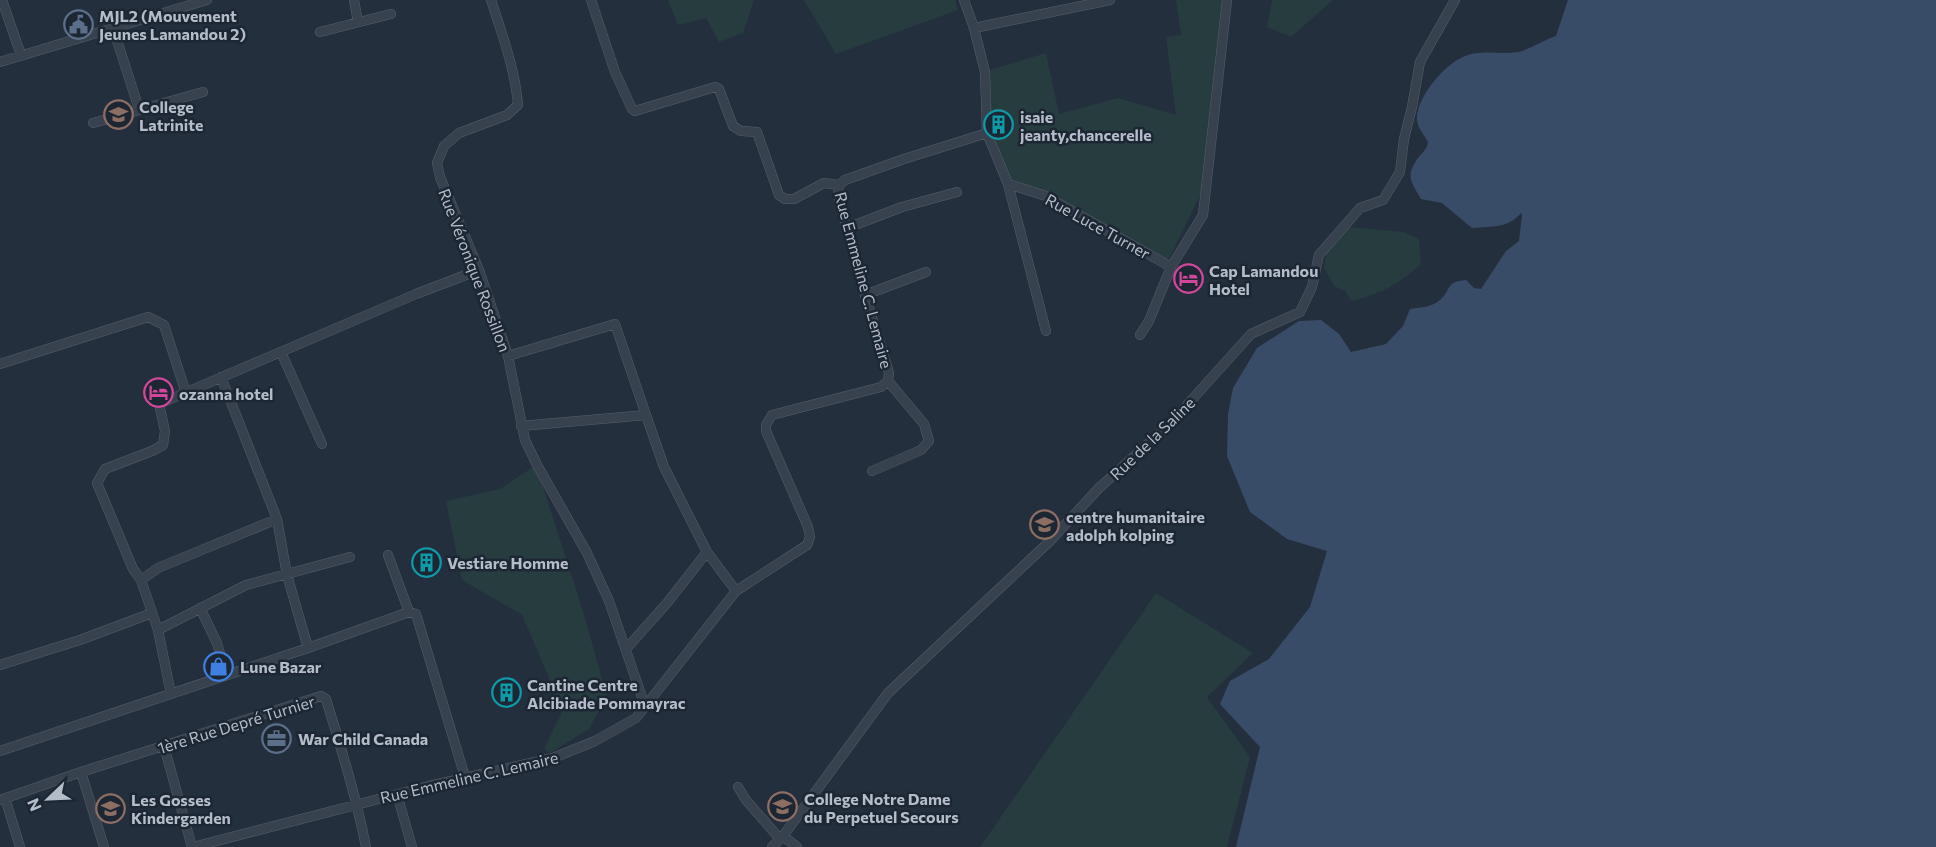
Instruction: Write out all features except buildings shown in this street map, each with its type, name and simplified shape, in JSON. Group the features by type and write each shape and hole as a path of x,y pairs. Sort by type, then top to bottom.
{"street":[{"path":"2,0 21,56"},
{"path":"0,62 207,0"},
{"path":"354,0 358,22"},
{"name":"Rue Véronique Rossillon","path":"491,0 507,48 517,90 518,105 507,116 459,134 444,146 437,163 440,177 479,270 508,356 525,440 591,562 609,601 645,706"},
{"path":"591,0 615,72 635,111 716,87 719,89 734,126 741,131 757,132 779,195 785,199 794,198 824,183 839,185"},
{"path":"964,0 985,72 987,133 1008,184 1046,331"},
{"path":"974,28 1110,0"},
{"path":"1140,335 1149,321 1171,267 1203,214 1227,0"},
{"name":"Rue de la Saline","path":"772,847 782,837 888,693 1041,550 1099,488 1169,425 1251,334 1300,312 1312,287 1318,255 1360,208 1383,200 1400,172 1404,139 1420,62 1455,0"},
{"path":"320,32 391,14"},
{"path":"112,28 139,109"},
{"path":"93,123 203,92"},
{"name":"Rue Emmeline C. Lemaire","path":"192,847 357,803 567,754 636,718 736,591 807,545 810,537 808,527 766,431 766,425 772,416 881,387 888,381 889,373 838,196 839,185 845,180 903,159 987,133"},
{"name":"Rue Luce Turner","path":"1008,184 1046,196 1171,267"},
{"path":"847,228 902,207 957,192"},
{"path":"171,694 158,630 141,580 133,569 97,483 105,469 163,445 165,431 159,404 416,294 479,270"},
{"path":"865,295 926,272"},
{"path":"0,364 148,317 164,325 186,393"},
{"path":"508,356 615,324 664,467 707,552 736,591"},
{"path":"281,352 322,444"},
{"path":"221,377 277,519 287,575 308,648"},
{"path":"872,471 921,450 929,441 924,424 888,381"},
{"path":"521,426 646,415"},
{"path":"141,580 158,568 277,519"},
{"path":"626,650 707,552"},
{"path":"388,555 409,612"},
{"path":"158,630 246,585 350,557"},
{"path":"200,608 217,643 226,675"},
{"path":"0,751 409,612 416,614 465,777"},
{"path":"0,665 80,640 152,613"},
{"name":"1ère Rue Depré Turnier","path":"2,799 321,696 326,699 357,803 366,847"},
{"path":"164,746 192,847"},
{"path":"81,772 104,847"},
{"path":"738,787 746,800 782,837 797,847"},
{"path":"397,794 412,847"},
{"path":"2,799 20,847"}],"green space":[{"path":"668,0 754,0 743,33 719,42 706,18 678,25"},
{"path":"804,0 955,0 958,10 836,54"},
{"path":"1176,0 1224,0 1201,193 1168,261 1009,181 988,125 990,70 1046,53 1059,114 1118,98 1176,115 1166,37 1181,35"},
{"path":"1272,0 1333,0 1291,37 1267,27"},
{"path":"1349,227 1404,232 1419,239 1421,264 1389,287 1351,301 1345,291 1334,286 1324,268 1327,248"},
{"path":"536,465 582,608 607,696 589,729 550,753 544,749 563,710 522,615 462,580 446,501 500,489"},
{"path":"1156,593 1253,653 1207,697 1250,757 1227,847 980,847"}],"water":[{"path":"1568,0 1936,0 1936,847 1236,847 1260,747 1220,704 1230,681 1269,659 1310,607 1327,551 1287,539 1250,512 1227,456 1228,414 1233,388 1257,348 1299,321 1321,320 1339,334 1351,352 1386,344 1403,326 1410,309 1434,304 1455,282 1466,280 1474,288 1481,289 1506,251 1519,241 1522,215 1521,213 1505,224 1472,228 1442,203 1421,199 1411,179 1414,164 1426,149 1428,142 1418,124 1418,109 1433,82 1448,67 1463,57 1476,53 1518,52 1556,36"}],"place":[{"name":"MJL2 (Mouvement Jeunes Lamandou 2)","path":"78,24"},
{"name":"College Latrinite","path":"118,115"},
{"name":"isaie jeanty,chancerelle","path":"999,125"},
{"name":"Cap Lamandou Hotel","path":"1188,279"},
{"name":"ozanna hotel","path":"158,393"},
{"name":"centre humanitaire adolph kolping","path":"1045,525"},
{"name":"Vestiare Homme","path":"426,562"},
{"name":"Lune Bazar","path":"219,666"},
{"name":"Cantine Centre Alcibiade Pommayrac","path":"506,693"},
{"name":"War Child Canada","path":"277,738"},
{"name":"College Notre Dame du Perpetuel Secours","path":"783,807"},
{"name":"Les Gosses Kindergarden","path":"110,808"}]}
